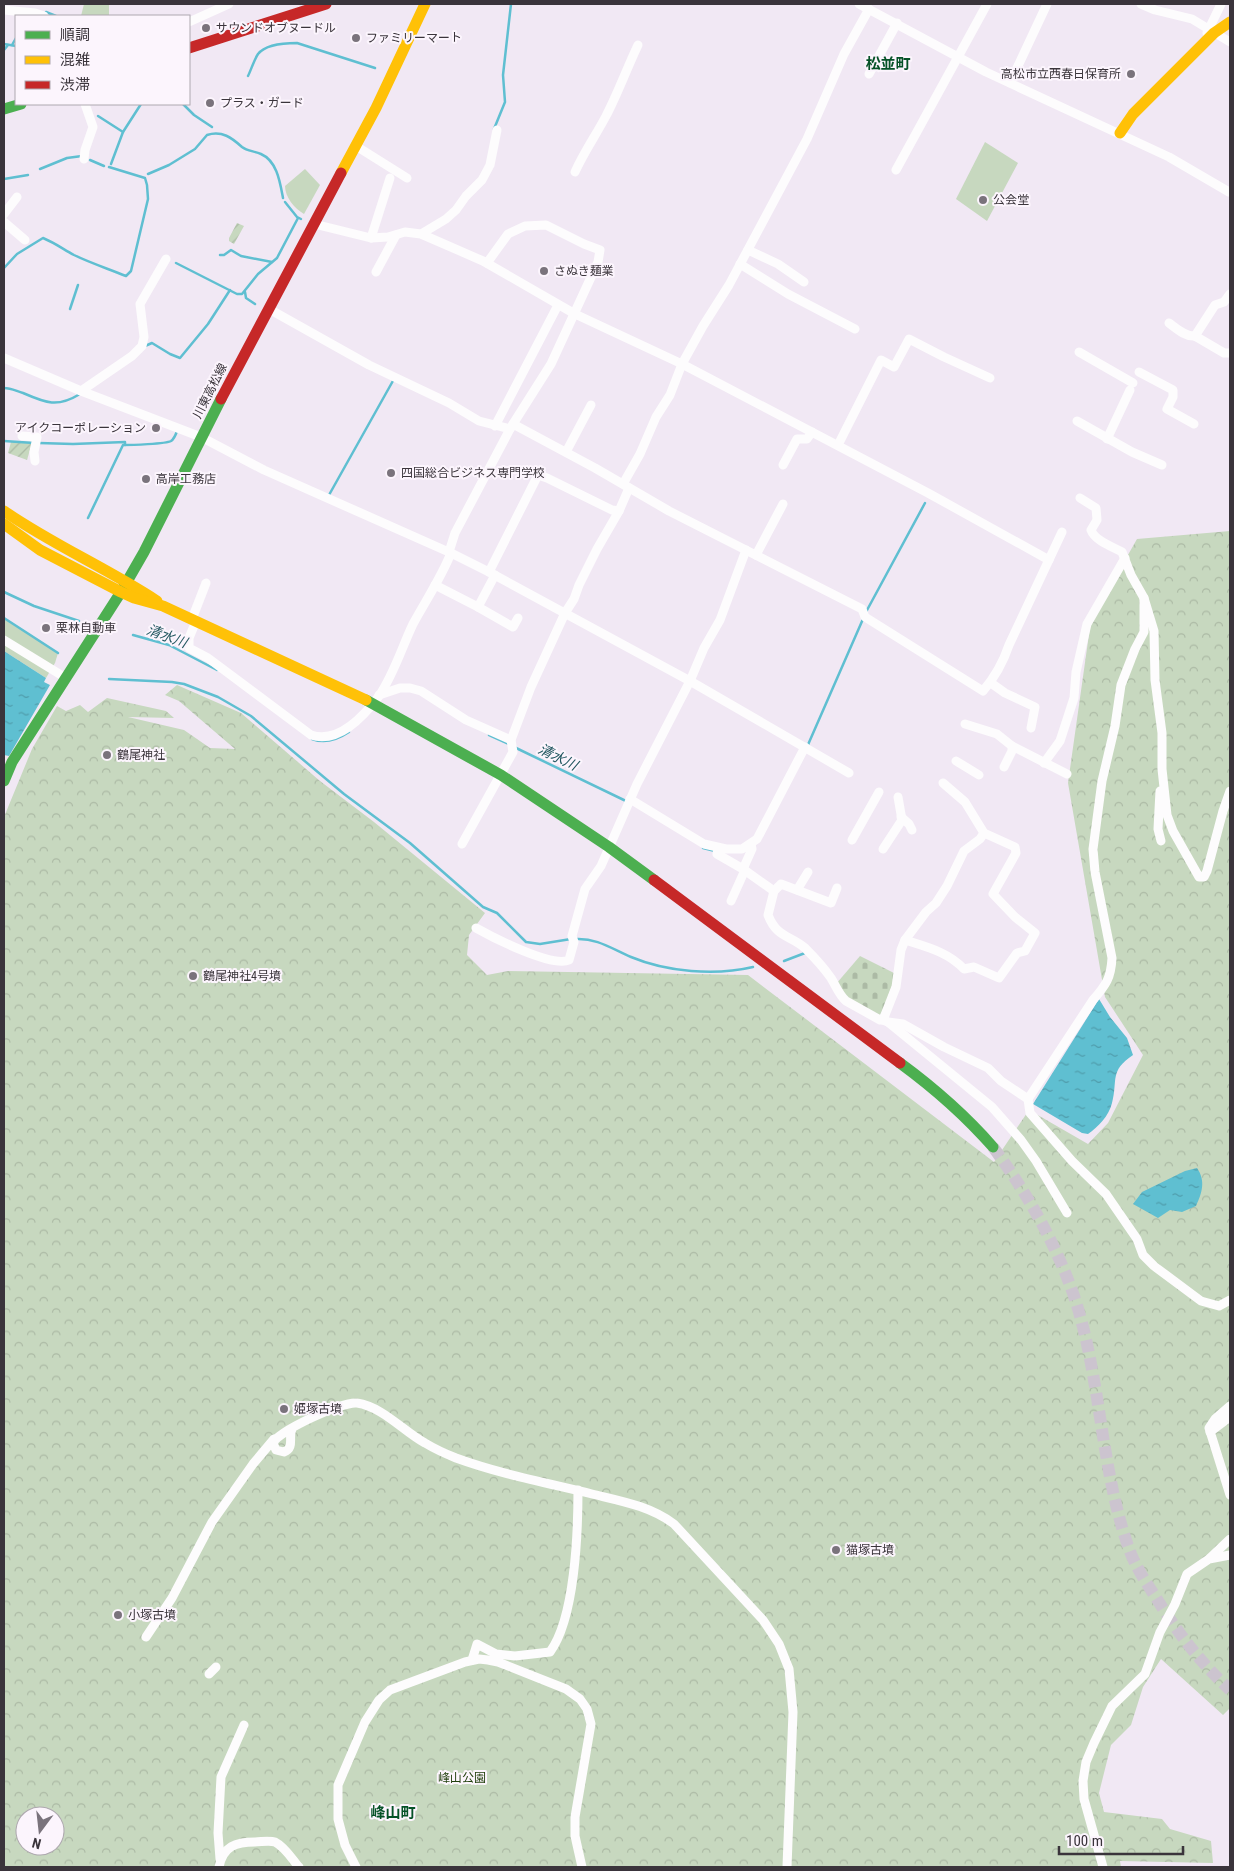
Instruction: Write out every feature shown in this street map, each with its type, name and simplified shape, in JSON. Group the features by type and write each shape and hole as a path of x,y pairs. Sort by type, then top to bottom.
{"street":[{"path":"190,22 229,4"},
{"path":"190,48 326,4"},
{"path":"414,4 416,23"},
{"name":"川東高松線","path":"4,782 12,762 121,592 144,552 201,437 376,108 425,4"},
{"path":"860,4 957,57 1169,157 1230,192"},
{"path":"896,170 987,4"},
{"path":"1010,83 1047,4"},
{"path":"1141,4 1155,10 1192,19 1230,42"},
{"path":"1120,133 1133,114 1202,45 1212,32 1221,4"},
{"path":"4,10 31,8 42,15"},
{"path":"462,844 501,775 531,687 597,549 619,511 626,486 656,417 670,395 682,364 748,250 807,139 844,54 869,9"},
{"path":"1212,32 1230,22"},
{"path":"869,74 897,23"},
{"path":"575,172 620,88 624,74 638,45"},
{"path":"4,109 18,105"},
{"path":"84,158 84,150 93,128 85,105"},
{"path":"421,234 446,219 482,180 490,165 497,130"},
{"path":"356,146 407,178"},
{"path":"371,238 390,178"},
{"path":"4,214 12,199"},
{"path":"4,222 16,227 25,240"},
{"path":"314,224 371,238 405,232 421,234 487,263 575,314 682,364 928,493 1049,560"},
{"path":"206,583 189,638 190,648 208,658 311,735 319,738 343,731 375,699 412,625 435,585 450,553 455,533 512,426 551,364 598,262 600,250 546,225 525,226 508,234 487,263"},
{"path":"376,272 396,235"},
{"path":"748,250 778,264 804,282"},
{"path":"81,391 132,356 142,346 144,332 140,304 166,259"},
{"path":"740,264 788,294 855,329"},
{"path":"1195,336 1215,305 1224,302 1230,294"},
{"path":"495,426 558,305"},
{"path":"269,309 369,365 442,400 479,421 495,426 512,426 566,452 669,511 862,609 865,617 983,691 1003,662 1009,645 1062,532"},
{"path":"1168,322 1184,333 1195,336 1224,353 1230,353"},
{"path":"838,445 881,360 894,367 909,338 944,357 990,378"},
{"path":"1079,352 1098,358 1132,387 1107,439"},
{"path":"4,358 81,391 201,437 264,470 450,553 690,681 849,773"},
{"path":"1139,372 1173,390 1167,408 1194,424"},
{"path":"566,452 591,406"},
{"path":"1077,422 1107,439 1162,465"},
{"path":"784,465 797,439 807,439 812,432"},
{"path":"22,436 37,436 34,452 35,461"},
{"path":"478,606 538,475 612,510 619,511"},
{"path":"1080,498 1096,508 1097,520 1091,530 1092,534 1122,552 1131,575 1144,598 1154,631 1155,680 1162,733 1162,770 1158,829 1162,841"},
{"path":"756,555 783,504"},
{"path":"4,510 24,525 65,549 127,581 164,606 375,699 501,775 609,847 935,1089 974,1125 993,1147"},
{"path":"4,524 40,550 121,592 134,598 164,606"},
{"path":"476,928 510,947 560,962 568,960 574,942 572,936 585,889 597,873 629,803 690,681 704,648 720,620 746,550"},
{"path":"1044,763 1060,741 1074,698 1076,672 1087,624 1124,558"},
{"path":"435,585 478,606 513,627 518,618"},
{"path":"1144,598 1144,632 1121,685 1115,726 1102,782 1094,849 1095,872 1112,958 1112,972 1106,986 1093,1000 1028,1099 1030,1113 1072,1161 1106,1194 1137,1239 1143,1255 1154,1266 1201,1301 1219,1306 1230,1300"},
{"path":"4,640 66,678"},
{"path":"990,683 1005,693 1035,707 1031,728"},
{"path":"375,699 400,688 421,691 466,720 511,745"},
{"path":"965,724 997,734 1012,746 1067,774"},
{"path":"1004,767 1012,751 1012,746"},
{"path":"731,901 751,847 805,747"},
{"path":"956,760 979,775"},
{"path":"1162,770 1167,815 1173,832 1199,877 1204,877 1207,871 1230,791"},
{"path":"905,940 936,950 955,959 964,969 974,967 999,978 1017,953 1025,951 1035,933 1015,917 993,894 1016,853 1015,847 984,833 965,802 943,783"},
{"path":"852,840 879,792"},
{"path":"883,849 902,820 898,797"},
{"path":"629,803 718,851 774,891"},
{"path":"901,817 909,824 912,830"},
{"path":"886,1021 896,987 901,950 905,940 926,912 936,903 947,886 964,851 980,839 984,833"},
{"path":"718,851 751,847"},
{"path":"797,890 808,872"},
{"path":"837,888 831,904 781,884 774,891 768,915 780,933 804,947 830,976 841,997 846,1001 880,1020 904,1024 944,1047 988,1068 1001,1080 1028,1099"},
{"path":"886,1021 992,1107 1021,1140 1067,1213"},
{"path":"146,1637 172,1598 212,1522 253,1464 274,1439 316,1415 340,1406 355,1403 371,1407 425,1443 456,1458 630,1503 660,1513 674,1524 763,1620 780,1644 789,1669 793,1712 787,1867"},
{"path":"1230,1406 1215,1419 1209,1428 1230,1496"},
{"path":"1210,1432 1230,1417"},
{"path":"274,1439 273,1443 276,1450 284,1452 288,1450 292,1429"},
{"path":"472,1660 477,1644 496,1654 515,1656 550,1652 558,1641 569,1601 578,1530 578,1490"},
{"path":"1103,1867 1084,1799 1083,1781 1086,1762 1112,1706 1145,1674 1160,1632 1175,1604 1187,1574 1209,1559 1230,1539"},
{"path":"1209,1559 1230,1556"},
{"path":"356,1867 346,1845 338,1819 338,1785 365,1722 379,1700 390,1690 479,1659 498,1662 566,1689 580,1699 587,1709 591,1724 575,1817 575,1836 582,1867"},
{"path":"209,1674 216,1667"},
{"path":"220,1863 218,1829 221,1776 244,1725"},
{"path":"220,1863 226,1850 234,1844 274,1842 285,1850 299,1867"}],"green space":[{"path":"84,4 109,4 109,15 81,15"},
{"path":"985,142 1018,163 987,221 956,199"},
{"path":"305,169 320,185 304,214 291,202 285,186"},
{"path":"237,223 244,226 234,244 229,241 229,238"},
{"path":"11,442 32,443 27,460 8,453"},
{"name":"峰山公園","path":"1230,531 1230,1708 1223,1715 1161,1659 1143,1687 1131,1725 1111,1745 1099,1793 1104,1812 1162,1819 1170,1829 1211,1841 1213,1863 1120,1861 1121,1867 4,1867 4,817 32,749 57,706 66,711 80,705 88,712 107,698 166,711 174,718 128,717 184,730 210,748 235,749 179,701 165,695 177,685 241,713 320,781 374,822 485,913 469,935 467,955 487,975 508,971 748,975 994,1162 1029,1110 1088,1144 1108,1123 1143,1055 1105,997 1068,783 1091,620 1137,539"},
{"path":"4,619 58,653 55,663 46,678 4,651"},
{"path":"860,956 896,974 883,1011 879,1016 844,997 836,984"}],"water":[{"path":"4,651 46,678 44,682 50,685 9,756 4,755"},
{"path":"1099,999 1110,1017 1127,1038 1133,1055 1117,1071 1114,1095 1106,1117 1088,1134 1082,1133 1033,1104"},
{"path":"1197,1168 1200,1173 1202,1187 1196,1206 1182,1212 1170,1210 1158,1218 1133,1204 1142,1192 1185,1171"}],"waterway":[{"path":"494,129 505,102 503,75 511,4"},
{"path":"46,12 54,15"},
{"path":"12,45 15,40"},
{"path":"248,76 261,51 271,46 287,43 297,43 375,68"},
{"path":"4,44 15,46"},
{"path":"4,50 8,45"},
{"path":"111,164 123,132 140,105"},
{"path":"184,105 194,115 212,127"},
{"path":"98,116 123,132"},
{"path":"148,174 169,165 195,149 207,135 222,134 244,148 261,154 271,162 277,173 283,198"},
{"path":"40,169 67,158 82,156"},
{"path":"90,160 104,166"},
{"path":"4,268 17,254 43,238 80,258 126,276 131,271 148,199 147,185 145,178 109,167"},
{"path":"4,179 28,175"},
{"path":"285,202 297,217 301,219"},
{"path":"176,263 237,294 242,294 258,274 277,258 298,218"},
{"path":"220,255 224,255 231,250 241,256 272,262"},
{"path":"70,309 78,285"},
{"path":"145,346 152,343 180,358 208,324 230,290"},
{"path":"245,292 246,298 255,304"},
{"path":"329,495 394,379"},
{"path":"4,388 52,402 65,401 80,394"},
{"path":"88,518 123,445 168,442 173,439 177,431"},
{"path":"4,441 34,443"},
{"path":"39,443 125,442 125,445"},
{"path":"866,612 925,503"},
{"name":"清水川","path":"4,592 34,606 79,621"},
{"path":"4,618 58,653"},
{"path":"807,747 863,619"},
{"name":"清水川","path":"133,635 169,645 217,670"},
{"path":"109,679 172,682 184,684 218,697 251,716 344,794 410,843 483,907 497,913 526,942 540,944 571,939"},
{"name":"清水川","path":"312,739 331,740 349,732"},
{"name":"清水川","path":"489,735 509,744"},
{"name":"清水川","path":"514,747 628,802"},
{"name":"清水川","path":"703,848 715,851"},
{"path":"576,939 598,942 645,962 675,969 707,972 753,967"},
{"path":"784,961 805,953"}],"tunnel":[{"path":"993,1147 1039,1218 1058,1256 1074,1296 1090,1358 1112,1484 1119,1515 1133,1559 1180,1634 1198,1657 1230,1690"}],"traffic: fast":[{"path":"4,109 18,105"},
{"path":"4,781 12,762 121,592 144,552 221,399"},
{"path":"366,700 501,775 609,847 654,880"},
{"path":"900,1063 949,1102 993,1147"}],"traffic: slow":[{"path":"341,173 376,108 425,4"},
{"path":"1120,133 1133,114 1214,33 1230,22"},
{"path":"4,511 157,601"},
{"path":"4,524 40,550 121,592 134,598 163,606 366,700"}],"traffic: jam":[{"path":"190,48 326,4"},
{"path":"221,399 341,173"},
{"path":"654,880 900,1063"}],"place":[{"name":"サウンドオブヌードル","path":"206,28"},
{"name":"ファミリーマート","path":"356,38"},
{"name":"高松市立西春日保育所","path":"1131,74"},
{"name":"プラス・ガード","path":"210,103"},
{"name":"公会堂","path":"983,200"},
{"name":"さぬき麺業","path":"544,271"},
{"name":"アイクコーポレーション","path":"156,428"},
{"name":"四国総合ビジネス専門学校","path":"391,473"},
{"name":"高岸工務店","path":"146,479"},
{"name":"栗林自動車","path":"46,628"},
{"name":"鶴尾神社","path":"107,755"},
{"name":"鶴尾神社4号墳","path":"193,976"},
{"name":"姫塚古墳","path":"284,1409"},
{"name":"猫塚古墳","path":"836,1550"},
{"name":"小塚古墳","path":"118,1615"}],"district":[{"name":"松並町","path":"888,64"},
{"name":"峰山町","path":"393,1813"}]}
